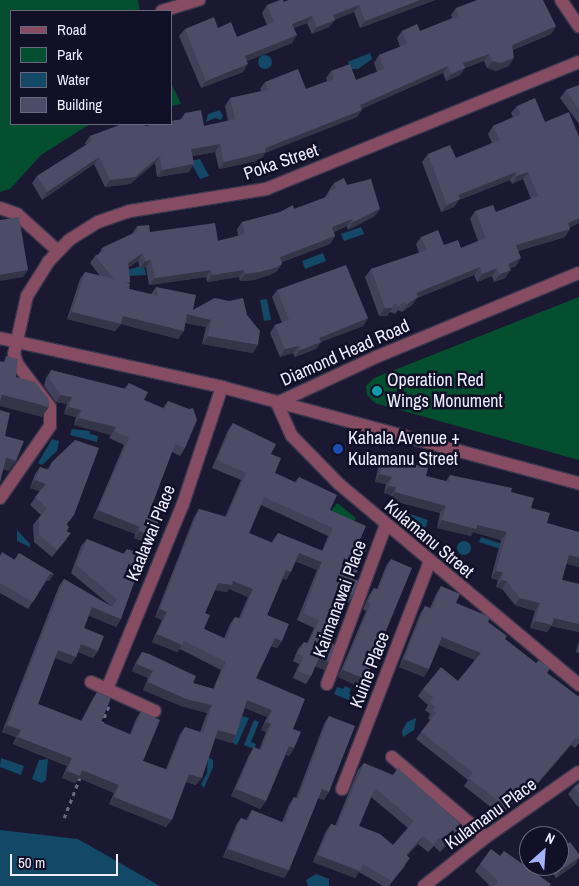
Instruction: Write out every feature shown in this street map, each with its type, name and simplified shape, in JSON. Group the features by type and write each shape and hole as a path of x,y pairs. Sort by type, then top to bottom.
{"street":[{"path":"165,10 199,0"},
{"path":"562,0 579,28"},
{"name":"Poka Street","path":"16,341 27,296 58,251 83,230 113,216 266,189 579,62"},
{"path":"0,208 17,214 58,251"},
{"name":"Diamond Head Road","path":"0,338 222,387 277,403 376,357 579,273"},
{"path":"0,498 48,431 52,420 50,407 16,360 16,341"},
{"name":"Kaalawai Place","path":"111,690 183,504 222,387"},
{"path":"277,403 579,483"},
{"name":"Kulamanu Street","path":"277,403 292,436 302,449 385,526 579,685"},
{"name":"Kaimanawai Place","path":"327,684 385,526"},
{"name":"Kuine Place","path":"342,789 429,563"},
{"path":"91,682 155,711"},
{"path":"392,758 486,837"},
{"name":"Kulamanu Place","path":"424,886 486,837 579,772"}],"path":[{"path":"100,728 111,690"},
{"path":"64,818 82,773"}],"green space":[{"path":"0,0 138,0 140,10 10,10 10,125 88,125 41,155 10,189 0,192"},
{"path":"172,85 181,104 172,106"},
{"path":"579,297 579,460 375,403 367,395 366,386 374,378"},
{"path":"337,503 356,518 347,530 328,515"}],"water":[{"path":"370,53 372,59 358,69 351,69 348,62"},
{"path":"265,55 270,57 272,62 270,67 265,69 260,67 258,62 260,57"},
{"path":"220,110 223,116 221,120 215,118 206,122 208,114"},
{"path":"318,144 321,151 296,160 293,154"},
{"path":"200,159 209,176 200,179 190,161"},
{"path":"361,227 364,234 344,241 341,234"},
{"path":"323,253 326,261 305,269 302,261"},
{"path":"144,265 146,275 128,276 127,270"},
{"path":"267,299 271,320 264,321 260,300"},
{"path":"72,429 90,431 90,434 98,436 97,442 70,435"},
{"path":"52,439 59,441 57,451 42,465 38,463"},
{"path":"407,513 428,520 425,529 409,519"},
{"path":"17,530 30,544 30,547 17,541"},
{"path":"481,537 505,545 504,550 479,542"},
{"path":"461,541 467,541 471,548 467,555 461,555 457,551 457,545"},
{"path":"345,686 351,689 349,694 355,696 353,702 334,694 337,687 343,689"},
{"path":"242,716 249,718 237,745 231,742"},
{"path":"416,718 414,730 403,737 402,731 407,722"},
{"path":"254,720 259,722 251,742 256,744 254,749 244,745"},
{"path":"208,757 213,760 213,767 204,788 201,784 207,773"},
{"path":"1,758 24,766 21,775 0,767"},
{"path":"48,759 46,780 42,783 32,779 39,760"},
{"path":"0,830 78,839 160,886 0,886"},
{"path":"316,874 329,879 329,886 308,886 306,880"}],"building":[{"path":"280,0 284,2 289,0 420,0 365,21 359,5 333,15 335,20 317,27 312,16 292,24 297,35 245,56 248,64 206,81 185,29 214,17 218,28 231,22 237,37 274,22 267,5"},
{"path":"477,0 543,0 556,26 512,45 514,58 501,63 492,61 489,54 463,63 465,68 451,74 448,66 360,105 362,110 265,148 266,152 224,162 220,144 191,149 194,164 162,170 160,156 135,177 110,180 99,157 47,192 37,176 92,141 90,136 119,125 172,125 172,121 183,119 185,113 201,110 204,126 235,119 230,98 268,90 265,82 298,69 306,89 334,79 331,71 350,64 356,80 384,69 379,55 407,44 402,31 417,24 420,31 459,16 456,8"},
{"path":"579,85 579,110 566,90"},
{"path":"535,98 545,122 569,112 579,137 579,218 568,223 570,229 516,245 521,258 508,264 511,270 500,274 497,268 482,274 480,267 416,293 418,297 407,304 402,302 400,306 394,303 392,308 385,308 371,269 427,250 421,237 438,230 444,245 458,240 461,248 486,238 475,211 493,205 496,212 538,196 528,172 517,176 516,172 458,195 460,199 447,205 428,154 450,145 456,158 500,140 493,126 521,114 517,106"},
{"path":"344,178 347,185 371,179 380,209 353,222 352,219 332,227 335,236 280,257 282,264 275,268 245,274 244,270 212,275 211,270 155,278 151,260 145,261 143,253 128,263 130,282 125,282 130,284 129,289 158,296 156,287 196,295 193,310 215,298 229,301 243,298 247,315 260,331 258,345 208,336 211,320 187,314 184,331 123,316 121,324 72,312 85,272 114,279 95,256 104,251 102,248 138,231 137,226 149,225 150,232 215,223 218,241 245,234 242,222 280,212 293,205 294,209 329,196 328,192 336,188 334,183"},
{"path":"19,217 28,270 0,275 0,220"},
{"path":"346,265 368,318 319,338 321,342 300,350 299,346 285,349 275,325 289,320 277,290"},
{"path":"6,356 18,359 16,377 35,382 49,400 49,407 2,395 0,401 0,361 4,362"},
{"path":"51,370 126,389 129,383 148,392 144,400 165,409 168,401 189,409 193,408 197,420 185,448 175,444 150,510 149,514 160,518 153,536 139,531 140,527 98,510 129,438 114,431 116,427 79,418 81,410 69,407 72,397 61,395 49,379"},
{"path":"0,410 10,413 5,436 24,441 16,461 6,458 0,483"},
{"path":"233,423 276,444 271,454 281,458 275,473 296,483 299,477 337,495 330,510 366,526 358,544 367,548 354,579 359,581 354,595 341,590 329,617 336,620 326,640 335,645 329,662 319,658 311,676 298,671 304,656 298,654 304,642 308,644 319,620 303,613 322,562 299,553 291,572 286,570 267,615 289,624 282,641 275,638 256,678 305,699 293,729 301,732 294,748 289,746 266,801 236,789 254,747 261,750 271,724 267,722 272,710 247,700 236,735 218,730 202,778 189,774 172,820 114,797 119,785 82,770 80,776 67,771 72,758 18,737 21,730 7,725 64,579 112,607 117,599 76,565 87,539 124,554 127,549 144,555 121,619 92,607 84,628 104,636 98,651 81,644 76,657 58,650 38,704 82,721 97,692 111,698 101,722 131,735 141,711 160,720 143,761 167,770 185,727 203,733 212,705 186,699 148,682 153,671 137,664 142,652 149,654 196,676 193,683 214,689 226,662 184,641 182,645 157,634 167,612 160,609 199,509 227,517 246,473 217,460","holes":["264,497 333,528 323,551 278,533 273,543 249,533","233,581 253,589 241,619 235,617 226,639 204,629 210,615 205,613 218,583 232,585"]},
{"path":"75,440 99,448 74,515 66,525 69,527 66,531 71,533 57,550 39,535 39,518 47,508 35,497 46,484 35,480 40,467 49,470 52,462"},
{"path":"385,457 428,468 426,476 449,482 450,475 512,488 511,492 534,498 531,508 550,513 547,523 579,532 579,558 569,555 562,580 579,584 579,624 554,618 552,625 535,621 540,603 520,598 507,581 502,580 503,572 496,571 507,532 477,525 476,529 442,520 446,506 395,492 396,487 389,486 392,477 380,474"},
{"path":"2,552 15,560 19,553 54,574 50,574 33,602 0,583 0,556"},
{"path":"391,559 412,568 366,679 343,670 371,603 368,602 374,588 378,590"},
{"path":"441,586 460,594 456,603 490,617 488,622 507,636 505,639 536,663 539,660 550,668 547,673 579,697 579,740 576,738 533,788 527,784 507,808 469,778 473,773 421,732 436,713 433,710 435,707 430,702 433,697 423,689 441,667 458,681 481,653 442,637 429,669 404,659 425,606 432,609"},
{"path":"329,716 355,726 329,792 322,789 289,870 228,849 241,818 248,821 252,810 284,823 294,797 298,799"},
{"path":"364,763 393,775 398,768 464,827 445,844 439,838 433,845 423,836 406,855 410,858 392,881 363,864 360,871 318,855 331,824 337,826","holes":["375,788 414,821 393,845 380,834 359,826"]},
{"path":"579,783 579,794 574,787"},
{"path":"569,843 579,854 579,858 569,865"},
{"path":"491,849 500,856 504,851 519,862 519,876 540,876 551,884 549,886 494,886 498,881 480,864"}],"place":[{"name":"Operation Red Wings Monument","path":"377,391"},
{"name":"Kahala Avenue + Kulamanu Street","path":"338,449"}]}
